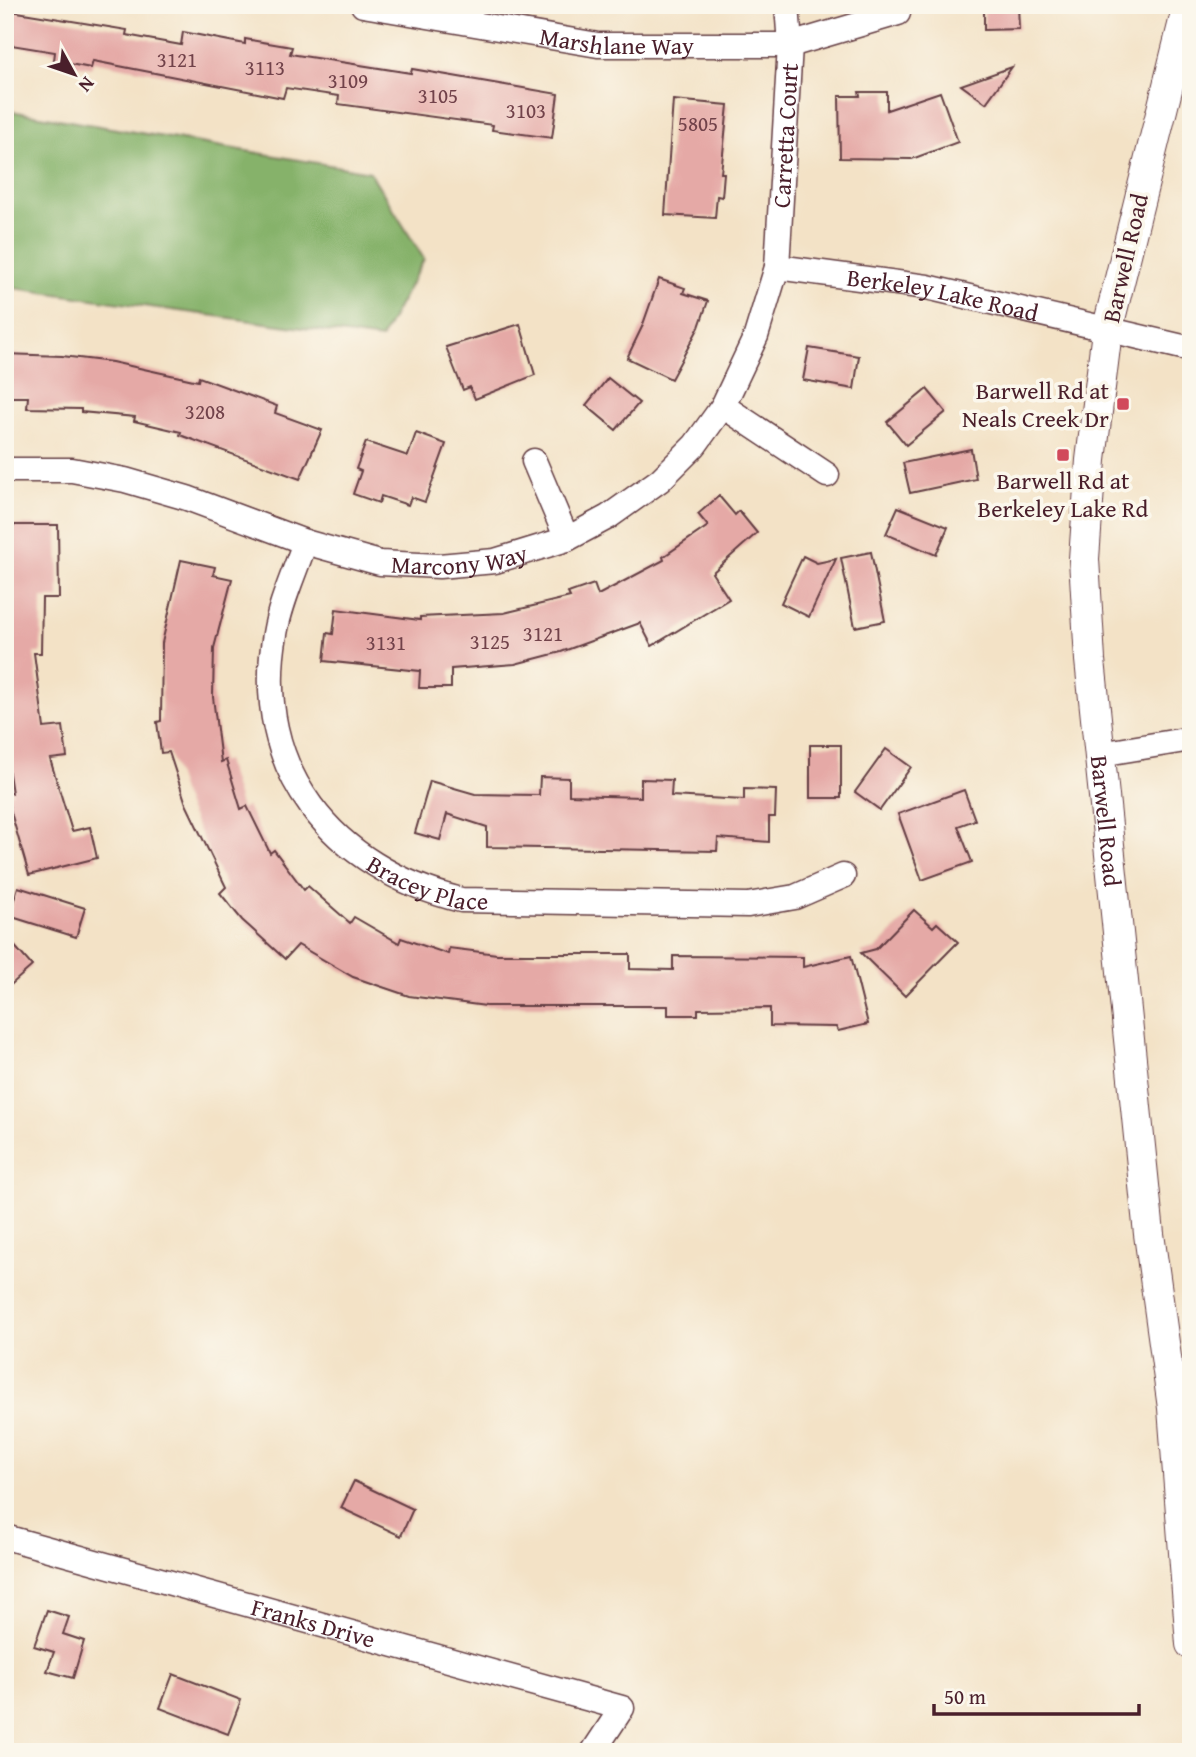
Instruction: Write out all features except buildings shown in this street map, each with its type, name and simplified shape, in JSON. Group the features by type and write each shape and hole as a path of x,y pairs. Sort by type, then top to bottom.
{"street":[{"name":"Marshlane Way","path":"363,5 598,45 790,45 898,13"},
{"name":"Carretta Court","path":"777,267 790,45 787,5"},
{"name":"Barwell Road","path":"1188,5 1107,331 1091,460 1084,559 1100,754 1149,1234 1172,1408 1191,1644"},
{"name":"Berkeley Lake Road","path":"777,267 927,287 1191,349"},
{"name":"Marcony Way","path":"5,470 72,470 125,480 187,498 305,542 380,563 439,566 495,561 567,539 608,517 660,480 695,445 723,406 756,336 777,267"},
{"path":"723,406 827,475"},
{"path":"534,461 567,539"},
{"name":"Bracey Place","path":"305,542 275,631 271,701 276,735 289,771 306,800 333,833 391,875 422,890 461,900 748,905 795,897 843,876"},
{"path":"1100,754 1191,739"},
{"name":"Franks Drive","path":"5,1537 622,1708 593,1752"}],"green space":[{"path":"5,110 370,172 424,259 381,339 5,287"}],"place":[{"name":"Barwell Rd at Neals Creek Dr","path":"1123,404"},
{"name":"Barwell Rd at Berkeley Lake Rd","path":"1063,455"}]}
